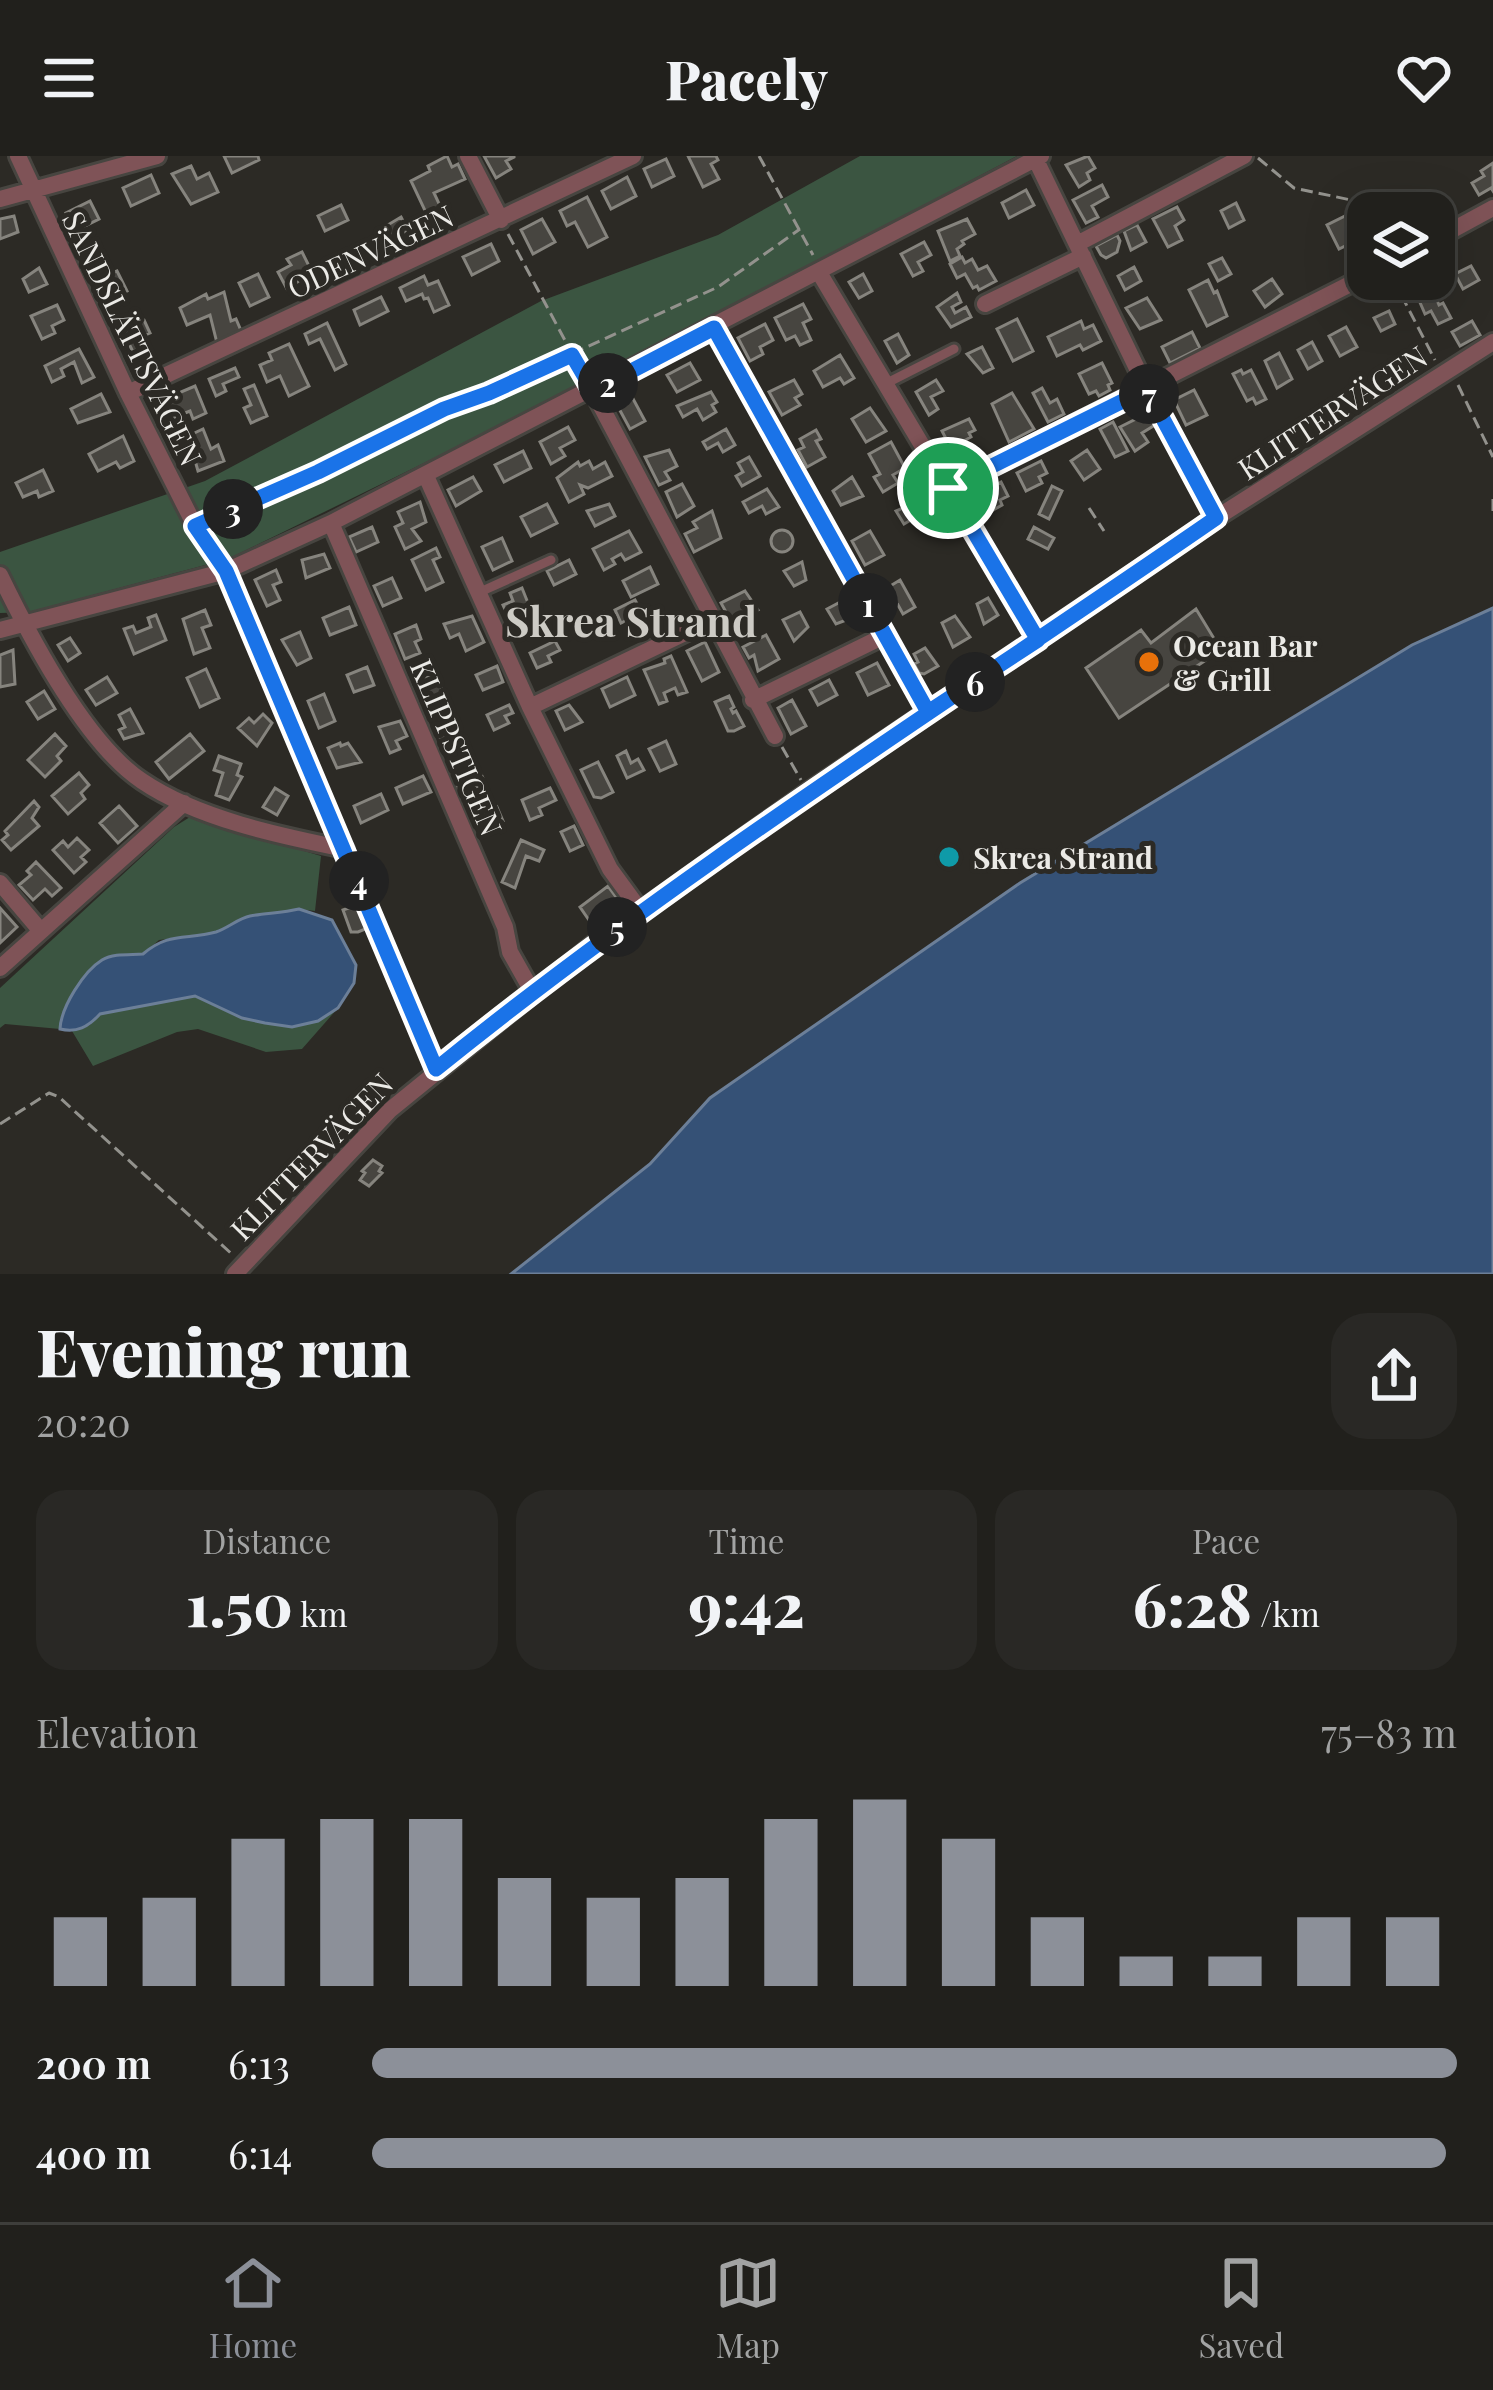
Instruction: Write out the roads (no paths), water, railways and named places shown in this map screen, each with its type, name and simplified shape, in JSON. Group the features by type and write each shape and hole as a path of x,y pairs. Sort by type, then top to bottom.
{"street":[{"name":"SANDSLÄTTSVÄGEN","path":"18,156 128,393 195,526 226,571 436,1069"},
{"path":"0,199 157,156"},
{"path":"468,156 500,220"},
{"name":"ODENVÄGEN","path":"128,393 633,156"},
{"path":"985,304 1244,156"},
{"path":"0,630 226,571 331,524 820,274 1037,157 1147,389 1216,518"},
{"path":"1455,229 1493,208"},
{"path":"820,274 1038,640"},
{"path":"948,488 1347,286"},
{"path":"714,328 928,712"},
{"name":"KLITTERVÄGEN","path":"240,1270 360,1139 436,1069 640,910 1216,518 1493,342"},
{"path":"593,391 775,736"},
{"path":"426,476 530,707 610,869 640,910"},
{"name":"KLIPPSTIGEN","path":"331,524 505,927 510,952 532,991"},
{"path":"0,575 25,625 95,734 139,780 184,803 275,834 345,849"},
{"path":"530,707 712,620"},
{"path":"753,700 886,635"},
{"path":"0,968 184,803"},
{"path":"0,883 40,930"}],"lane":[{"path":"887,383 954,349"},
{"path":"480,592 551,560"}],"water":[{"path":"1493,608 1493,1274 511,1274 650,1164 710,1098 1020,883 1412,645"},
{"path":"299,909 332,920 356,965 354,983 338,1008 318,1021 292,1027 265,1023 242,1018 195,996 100,1014 82,1028 60,1029 75,990 102,960 143,954 161,942 216,932 250,916"}],"place":[{"name":"Ocean Bar & Grill","path":"1149,662"},
{"name":"Skrea Strand","path":"949,857"}],"district":[{"name":"Skrea Strand","path":"631,620"}]}
